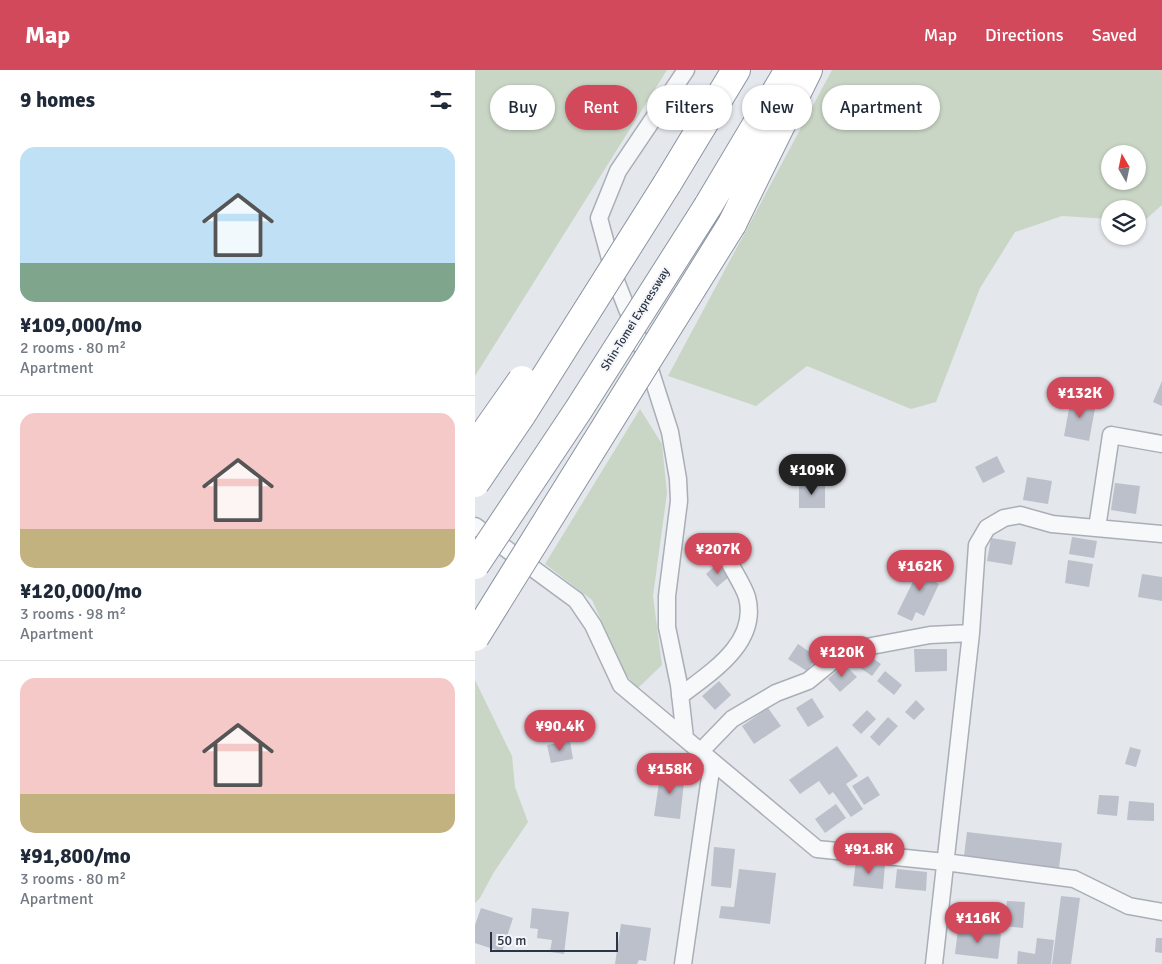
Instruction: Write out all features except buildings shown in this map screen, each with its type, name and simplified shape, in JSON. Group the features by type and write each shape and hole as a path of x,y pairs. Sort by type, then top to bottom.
{"highway":[{"path":"475,483 527,406 667,184 736,70"},
{"name":"Shin-Tomei Expressway","path":"475,565 579,408 708,206 789,70"},
{"path":"475,637 732,224 808,70"},
{"path":"475,447 565,320 667,184"}],"street":[{"path":"685,738 680,696 667,627 667,596 679,501 675,460 670,432 647,360 617,281 599,218 618,171 687,70"},
{"path":"1097,528 1111,435 1162,444"},
{"path":"934,964 971,633 977,544 987,528 1004,518 1020,515 1052,524 1162,534"},
{"path":"475,526 576,600 593,625 621,685 817,849 945,862 1074,879 1129,906 1162,912"},
{"path":"680,696 716,668 742,641 749,620 747,597 726,556"},
{"path":"683,964 706,757 732,719 776,694 808,681 845,651 930,635 971,633"}],"green space":[{"path":"475,70 667,70 658,85 647,85 647,102 637,118 637,85 565,85 565,130 629,130 475,376"},
{"path":"832,70 1162,70 1162,205 1146,219 1146,200 1101,200 1101,218 1062,216 1015,232 980,288 936,402 911,409 807,366 756,406 668,376 800,130 812,130 812,107 822,89 822,130 940,130 940,85 824,85"},
{"path":"640,409 662,444 667,493 653,596 662,665 637,689 625,673 592,600 545,564"},
{"path":"475,680 512,756 515,787 528,822 475,903"}]}
